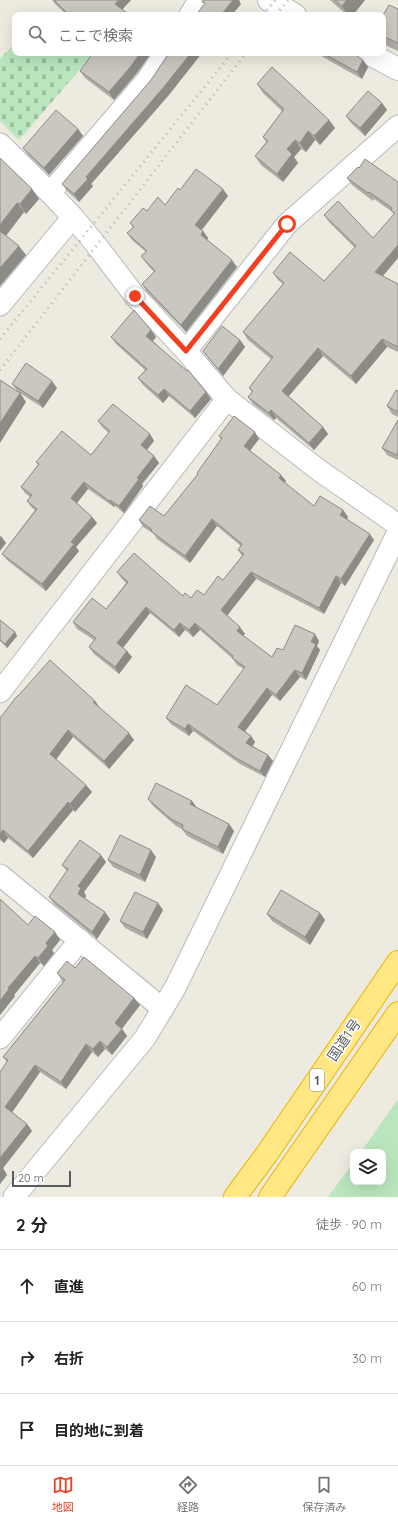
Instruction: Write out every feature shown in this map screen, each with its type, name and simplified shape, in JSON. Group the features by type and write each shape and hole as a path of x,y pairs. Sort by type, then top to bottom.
{"highway":[{"name":"国道1号","path":"235,1197 266,1155 398,962"},
{"name":"国道1号","path":"270,1197 398,1012"}],"main road":[{"path":"269,0 290,12"},
{"path":"374,56 398,69"}],"street":[{"path":"192,12 199,0"},
{"path":"50,193 147,80 163,56"},
{"path":"186,351 287,224 398,126"},
{"path":"0,144 73,217 135,296 186,351 227,399 320,471 398,525"},
{"path":"0,305 73,217"},
{"path":"0,692 227,399"},
{"path":"14,1197 145,1038 163,1009 175,988 398,532"},
{"path":"0,875 163,1009"},
{"path":"0,1038 80,940"}],"green space":[{"path":"12,46 12,56 91,56 19,140 0,121 0,59"},
{"path":"398,1099 398,1197 328,1197 350,1167 350,1185 386,1185 386,1149 363,1149"}],"building":[{"path":"54,0 119,0 115,4 126,12 66,12"},
{"path":"203,0 233,0 223,12 198,12 205,3 202,2"},
{"path":"335,0 347,0 342,6"},
{"path":"389,5 398,9 398,43 386,37 385,12"},
{"path":"91,56 138,56 109,92 80,71"},
{"path":"167,56 189,56 86,177 88,179 74,194 62,184 151,80"},
{"path":"328,56 357,56 363,60 357,72"},
{"path":"272,67 329,120 314,136 308,131 300,143 295,140 287,149 292,154 277,174 255,156 268,141 263,137 284,109 257,84"},
{"path":"368,91 382,103 360,128 346,116"},
{"path":"56,110 78,129 44,168 23,148"},
{"path":"0,158 32,189 20,204 17,203 0,225"},
{"path":"365,159 398,182 398,245 375,272 398,284 398,347 382,339 351,376 318,348 282,391 323,427 309,443 271,410 269,413 248,397 253,391 249,388 273,357 243,332 284,283 273,273 290,252 324,281 356,246 324,215 338,201 373,238 395,213 391,210 392,208 347,178 358,167 359,168"},
{"path":"196,169 223,189 195,225 203,231 201,235 232,260 181,325 142,284 155,271 141,256 147,251 127,233 134,227 130,223 143,208 147,211 158,197 165,205 178,188 180,190"},
{"path":"0,231 19,246 0,268"},
{"path":"134,310 151,330 146,336 187,371 188,370 206,392 190,411 164,389 158,395 138,378 147,369 111,337"},
{"path":"222,326 240,340 218,369 203,351"},
{"path":"26,363 52,381 38,401 12,384"},
{"path":"0,380 20,393 0,423"},
{"path":"396,390 398,391 398,412 387,406"},
{"path":"113,404 150,434 141,445 154,456 137,478 139,479 119,506 110,500 109,501 84,482 71,498 92,517 71,542 74,544 42,584 2,554 37,509 27,501 32,495 21,487 39,464 36,462 62,431 91,455 110,431 98,421"},
{"path":"234,416 255,432 244,446 281,475 279,478 314,506 320,496 343,510 340,515 370,534 341,579 336,576 319,608 251,572 221,610 240,627 237,631 272,657 277,648 283,650 295,625 315,634 311,642 316,644 302,673 295,670 276,695 267,688 238,727 251,736 246,743 268,755 260,771 236,758 188,724 185,729 166,718 186,685 217,705 245,667 232,658 233,656 195,623 189,630 180,623 174,630 146,607 117,643 127,651 115,667 89,647 96,638 73,622 92,598 106,609 128,582 117,572 134,553 183,596 185,593 191,598 197,590 204,595 218,576 223,580 244,554 238,550 242,544 212,519 185,556 152,532 151,529 139,520 150,506 164,516 198,474 197,473 222,438 219,436"},
{"path":"398,420 398,451 397,455 382,448"},
{"path":"0,620 15,632 5,644 0,640"},
{"path":"50,660 95,701 93,702 129,733 104,761 68,730 50,754 86,785 70,804 68,802 28,851 3,830 0,834 0,718 17,696"},
{"path":"156,783 192,801 190,804 229,824 218,847 182,829 183,825 171,819 148,799"},
{"path":"120,835 151,850 140,875 108,860"},
{"path":"80,840 101,855 78,886 81,888 78,894 105,912 92,932 49,897 68,869 62,865"},
{"path":"281,890 320,913 305,937 267,914"},
{"path":"135,892 158,903 143,932 120,921"},
{"path":"0,899 28,925 35,916 55,932 46,943 48,946 38,958 35,956 8,988 9,989 0,1001"},
{"path":"84,957 134,998 115,1023 122,1029 107,1047 100,1041 93,1049 86,1044 61,1082 35,1065 5,1107 27,1124 0,1158 0,1072 8,1060 3,1057 65,980 57,973 67,961 75,968"}],"railway":[{"path":"265,12 275,0"},
{"path":"278,12 288,0"},
{"path":"0,339 230,56"},
{"path":"0,370 244,56"}],"route":[{"path":"135,296 186,351 287,224"}]}
